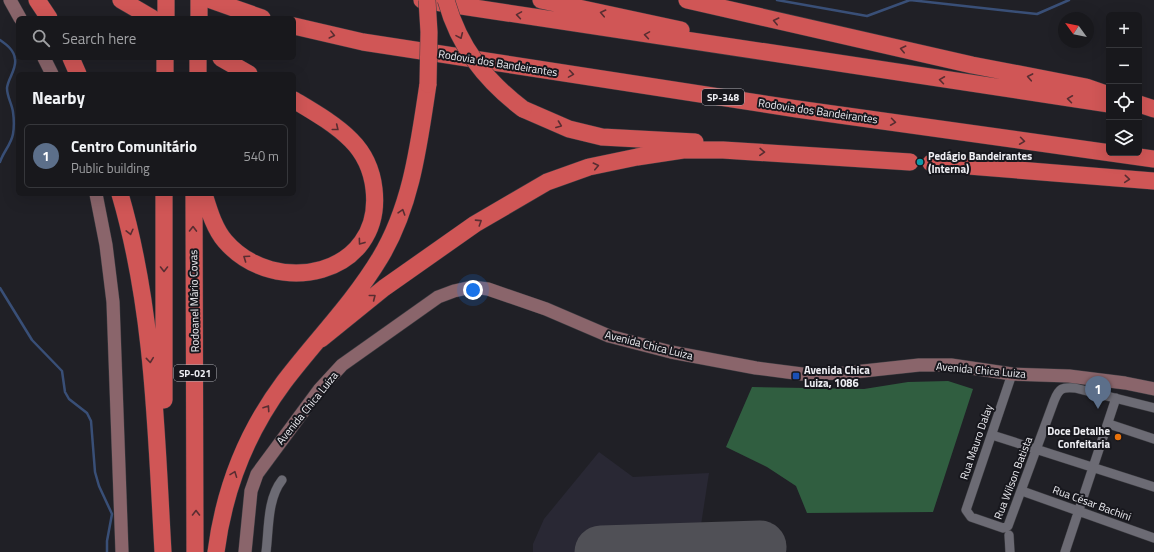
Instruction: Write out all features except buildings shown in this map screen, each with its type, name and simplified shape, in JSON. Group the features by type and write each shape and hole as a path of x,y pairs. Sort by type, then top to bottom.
{"highway":[{"path":"38,0 48,16"},
{"path":"121,0 149,16"},
{"path":"166,0 166,16"},
{"path":"199,0 199,16"},
{"path":"211,0 256,16"},
{"path":"422,0 1106,104"},
{"path":"216,552 220,519 228,491 248,442 260,419 284,383 321,339 380,258 401,215 418,151 428,84 429,32 427,0"},
{"path":"446,0 463,42 483,73 502,93 523,108 569,129 602,137 693,142 723,150"},
{"path":"541,0 669,27 805,59"},
{"path":"687,0 972,65 1086,88 1106,94"},
{"name":"Rodovia dos Bandeirantes","path":"296,26 363,42 797,109 1154,159"},
{"path":"72,60 77,72"},
{"path":"198,60 198,72"},
{"path":"224,60 246,72"},
{"path":"205,196 211,218 224,240 246,260 266,269 293,274 307,274 341,262 354,251 364,239 372,221 375,209 373,181 368,165 352,141 329,122 296,101"},
{"path":"1142,105 1154,110"},
{"path":"1142,109 1154,110"},
{"path":"321,339 384,288 443,246 509,203 547,182 589,167 637,157 683,150 723,150 910,162"},
{"path":"931,163 1154,181"},
{"path":"121,196 132,240 144,307 155,415 163,552"},
{"name":"SP-021","path":"163,552 164,196"},
{"name":"Rodoanel Mário Covas","path":"194,196 195,552"}],"main road":[{"path":"10,0 19,16"},
{"path":"45,60 51,72"},
{"path":"96,196 106,245 113,302 122,552"},
{"name":"Avenida Chica Luiza","path":"245,552 251,492 257,474 319,390 338,369 355,355 438,297 454,291 472,287 488,289 566,316 609,336 672,352 756,368 802,374 845,373 919,365 951,365 1012,374 1069,376 1125,383 1154,389"}],"street":[{"name":"Rua Mauro Dalay","path":"971,517 966,510 967,505 1012,374"},
{"name":"Rua Wilson Batista","path":"971,517 1006,528 1038,449 1054,400 1060,389 1063,387 1075,388 1116,398"},
{"path":"1066,552 1080,512 1093,466 1109,424 1116,398 1154,408"},
{"path":"1109,424 1154,440"},
{"path":"992,435 1093,466 1154,487"},
{"path":"266,552 272,500 277,486 282,480"},
{"name":"Rua César Bachini","path":"1022,491 1154,538"},
{"name":"Rua Wilson Batista","path":"1009,535 1010,552"}],"shaded area":[{"path":"599,452 633,477 709,473 699,538 760,537 761,552 533,552 533,544 544,519"}],"green space":[{"path":"948,381 973,389 933,512 807,513 796,486 767,467 726,447 752,387 864,389 908,382"}],"waterway":[{"path":"777,0 867,16 910,0 1037,14 1069,0"},
{"path":"0,40 12,50 15,63 7,88 13,112 13,134 11,142 0,162"},
{"path":"0,288 32,340 62,371 65,392 69,399 87,413 91,421 95,472 99,486 112,514 107,541 107,552"}],"runway":[{"path":"601,552 760,547"}],"place":[{"name":"Pedágio Bandeirantes (Interna)","path":"920,162"},
{"name":"Avenida Chica Luiza, 1086","path":"796,376"},
{"name":"Centro Comunitário","path":"1098,409"},
{"name":"Doce Detalhe Confeitaria","path":"1118,437"}]}
